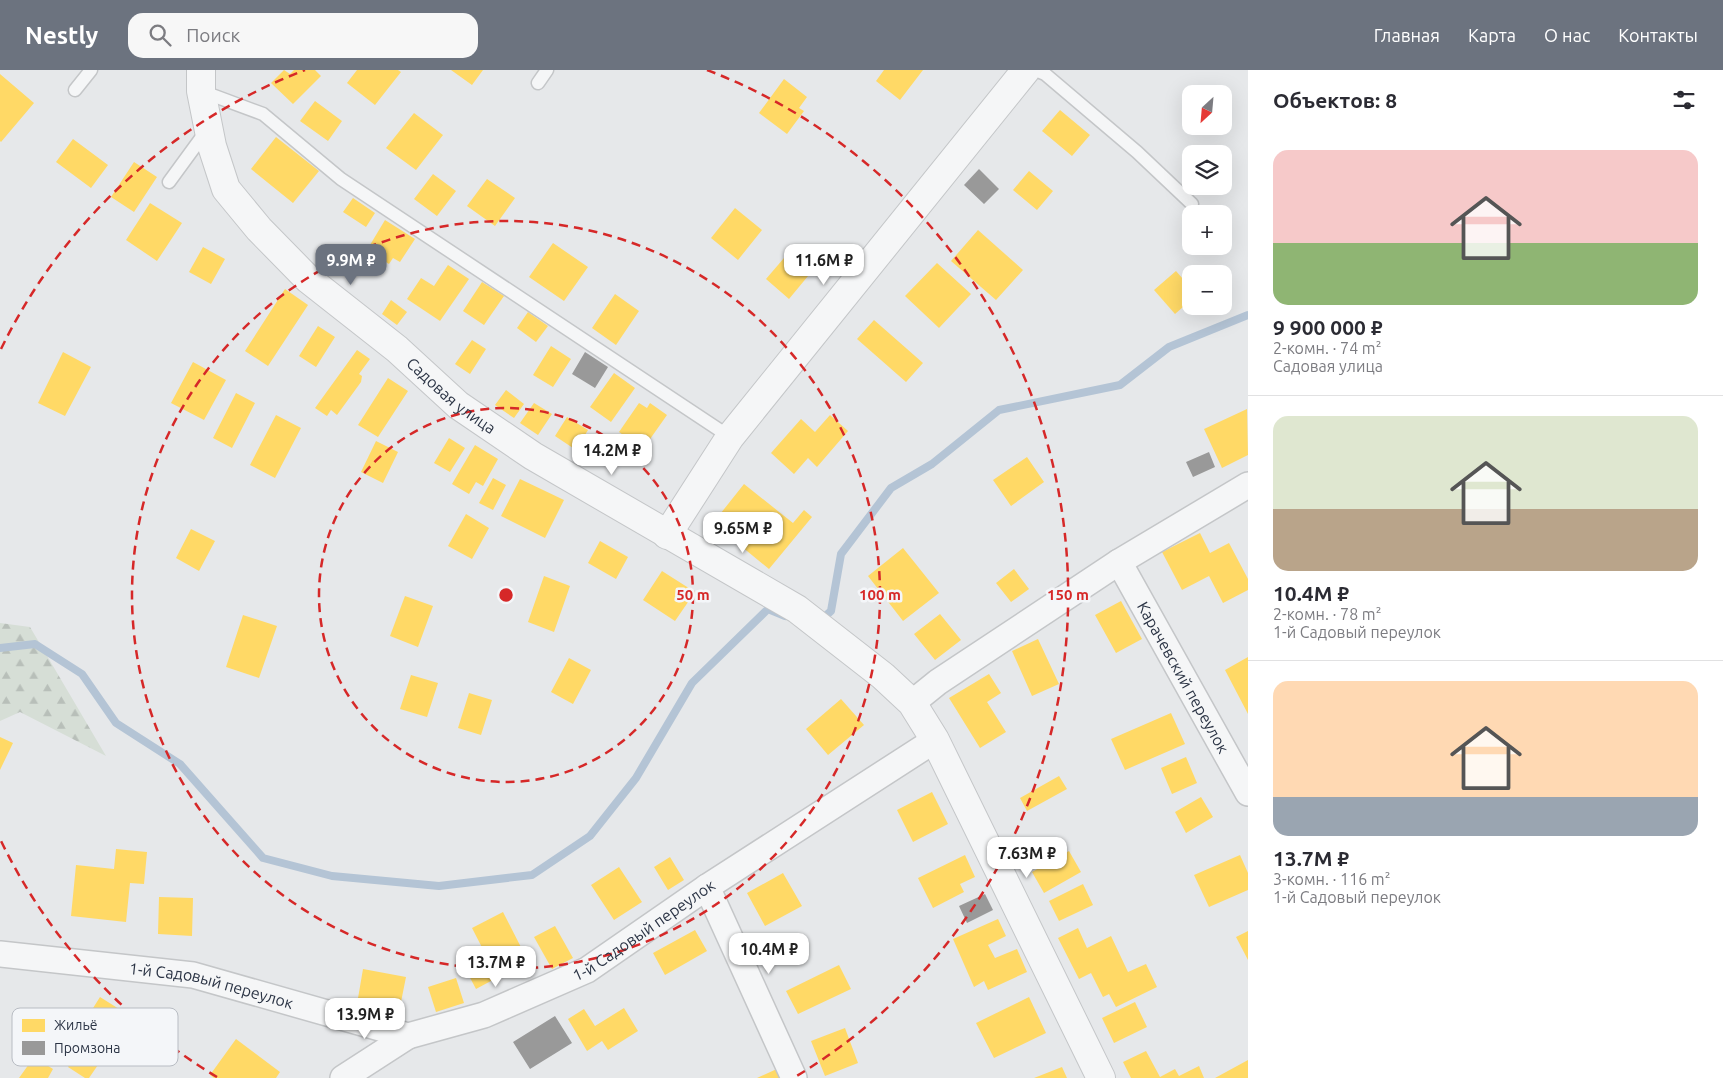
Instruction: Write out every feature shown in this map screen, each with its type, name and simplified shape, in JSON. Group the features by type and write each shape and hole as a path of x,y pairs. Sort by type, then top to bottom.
{"street":[{"path":"667,535 730,437 1026,70"},
{"name":"Садовая улица","path":"201,80 208,128 226,189 259,229 308,279 396,349 458,405 533,456 797,610 883,676 912,703"},
{"path":"1101,1078 935,740 912,703 938,682 1119,562 1248,485"},
{"name":"Карачевский переулок","path":"1119,562 1248,793"},
{"name":"1-й Садовый переулок","path":"0,954 193,975 408,1036 484,1016 587,970 707,887 935,740"},
{"path":"707,887 794,1078"},
{"path":"343,1078 408,1036"}],"lane":[{"path":"75,90 91,70"},
{"path":"538,83 547,70"},
{"path":"1035,70 1045,74 1109,128 1192,204"},
{"path":"201,80 263,114 341,180 730,437"},
{"path":"170,182 208,128"}],"green space":[{"path":"0,623 30,627 106,756 20,712 0,721"}],"building: Жильё":[{"path":"284,70 290,74 294,70 315,70 321,76 293,104 271,83"},
{"path":"357,70 398,70 401,72 375,105 347,83"},
{"path":"451,70 483,70 472,85"},
{"path":"884,70 923,70 900,100 876,81"},
{"path":"0,74 34,103 1,142 0,141"},
{"path":"784,79 807,97 799,108 804,111 787,134 759,113"},
{"path":"315,101 342,121 328,141 300,121"},
{"path":"1060,110 1090,135 1072,156 1042,131"},
{"path":"414,113 443,135 416,170 386,148"},
{"path":"276,137 319,171 293,203 251,169"},
{"path":"73,139 108,165 91,188 56,162"},
{"path":"134,162 157,177 134,212 111,197"},
{"path":"1029,171 1053,191 1037,210 1013,190"},
{"path":"433,174 456,191 437,216 414,199"},
{"path":"487,179 515,198 495,226 467,206"},
{"path":"353,198 375,213 366,227 343,212"},
{"path":"150,203 182,223 157,261 126,240"},
{"path":"735,208 762,230 738,260 711,238"},
{"path":"385,220 415,239 400,262 393,258 389,264 367,250"},
{"path":"978,230 1023,270 996,300 951,261"},
{"path":"553,243 588,267 564,301 529,277"},
{"path":"203,247 225,259 211,284 189,272"},
{"path":"790,251 813,270 789,299 766,279"},
{"path":"937,263 971,294 939,328 905,296"},
{"path":"448,265 469,279 440,321 407,299 421,278 434,286"},
{"path":"1176,271 1182,278 1182,308 1175,314 1154,290"},
{"path":"482,282 504,296 484,325 463,311"},
{"path":"285,289 308,305 268,366 245,351"},
{"path":"615,294 639,311 616,345 592,328"},
{"path":"391,300 407,312 397,325 382,314"},
{"path":"528,312 548,326 536,342 517,328"},
{"path":"874,320 923,363 906,382 857,339"},
{"path":"318,326 335,337 316,367 299,356"},
{"path":"472,340 486,349 470,374 455,364"},
{"path":"551,346 571,359 553,387 533,375"},
{"path":"357,350 370,359 359,374 362,376 361,382 337,415 331,410 327,416 315,408"},
{"path":"63,352 91,367 65,416 38,403"},
{"path":"193,362 226,380 204,420 171,403"},
{"path":"614,373 635,388 611,422 590,407"},
{"path":"388,378 408,391 378,437 358,425"},
{"path":"506,390 524,404 514,418 495,405"},
{"path":"236,393 255,403 232,448 213,438"},
{"path":"534,403 552,414 538,435 520,423"},
{"path":"639,403 647,408 650,403 667,415 643,449 619,432"},
{"path":"1247,409 1248,455 1222,468 1204,429"},
{"path":"276,415 301,428 275,478 250,465"},
{"path":"830,415 848,431 817,467 808,458 794,474 771,453 801,419 815,432"},
{"path":"567,417 588,430 576,450 555,436"},
{"path":"449,438 465,448 450,472 434,463"},
{"path":"376,441 398,452 383,483 361,472"},
{"path":"475,445 498,459 483,486 476,482 469,494 452,484"},
{"path":"1027,457 1044,482 1011,506 993,480"},
{"path":"493,478 506,485 493,510 479,503"},
{"path":"520,479 564,500 545,538 501,516"},
{"path":"744,484 793,523 804,510 812,517 769,569 713,523"},
{"path":"466,514 489,528 472,559 448,546"},
{"path":"191,529 215,541 199,571 176,558"},
{"path":"1200,533 1210,553 1229,543 1248,579 1248,590 1223,603 1209,576 1182,590 1162,552"},
{"path":"600,541 628,557 616,579 588,563"},
{"path":"903,548 939,593 903,621 868,576"},
{"path":"1014,569 1029,589 1011,602 996,583"},
{"path":"662,571 695,592 675,621 643,600"},
{"path":"544,576 570,586 554,632 528,622"},
{"path":"405,596 433,606 418,647 390,636"},
{"path":"1121,601 1142,639 1116,653 1095,615"},
{"path":"940,614 961,640 935,660 914,634"},
{"path":"243,615 277,626 259,678 226,667"},
{"path":"1038,639 1059,684 1032,696 1012,651"},
{"path":"1248,657 1248,714 1225,670"},
{"path":"569,658 591,670 573,704 551,692"},
{"path":"989,674 1001,693 987,702 1006,732 980,748 949,698"},
{"path":"411,675 438,683 427,717 400,709"},
{"path":"469,693 492,700 481,735 458,728"},
{"path":"841,699 864,725 828,755 806,729"},
{"path":"1171,713 1185,744 1125,770 1111,739"},
{"path":"0,737 13,743 0,770"},
{"path":"1186,757 1197,783 1172,794 1161,768"},
{"path":"1059,776 1067,789 1027,811 1020,798"},
{"path":"932,792 948,824 913,842 897,810"},
{"path":"1201,797 1213,817 1186,833 1175,812"},
{"path":"116,849 147,852 144,884 130,883 126,922 71,916 76,865 114,869"},
{"path":"1069,851 1081,872 1044,893 1032,872"},
{"path":"965,855 975,877 960,884 964,892 933,908 918,878"},
{"path":"1240,855 1248,873 1248,890 1209,907 1194,875"},
{"path":"670,857 684,880 668,890 654,867"},
{"path":"619,867 642,902 614,920 591,885"},
{"path":"783,873 802,906 765,926 747,893"},
{"path":"1083,884 1093,905 1059,921 1049,901"},
{"path":"159,897 193,898 192,936 158,934"},
{"path":"503,912 528,961 476,989 467,972 489,961 472,928"},
{"path":"998,919 1006,936 988,945 995,958 1017,949 1027,972 988,990 984,981 974,987 953,939"},
{"path":"555,926 573,958 552,969 534,937"},
{"path":"1078,928 1087,948 1111,936 1128,972 1146,964 1157,987 1116,1007 1109,994 1103,997 1091,973 1079,979 1058,938"},
{"path":"695,930 707,951 665,975 653,953"},
{"path":"1248,931 1248,960 1236,937"},
{"path":"839,965 851,989 798,1014 786,991"},
{"path":"363,969 406,977 399,1012 357,1004"},
{"path":"456,978 464,1003 436,1012 428,987"},
{"path":"100,997 118,1008 93,1008"},
{"path":"1029,997 1046,1033 994,1058 976,1023"},
{"path":"1135,1002 1147,1027 1114,1043 1102,1018"},
{"path":"624,1008 638,1031 608,1050 602,1041 587,1051 568,1019 584,1009 595,1026"},
{"path":"845,1028 858,1063 825,1076 811,1041"},
{"path":"236,1039 280,1072 276,1078 214,1078 210,1075"},
{"path":"1146,1051 1160,1077 1175,1069 1179,1076 1199,1066 1204,1078 1131,1078 1123,1062"},
{"path":"1248,1060 1248,1078 1215,1078"},
{"path":"28,1066 48,1066 53,1069 48,1078 19,1078"},
{"path":"97,1066 89,1078 85,1078 68,1067"},
{"path":"1062,1067 1067,1078 1034,1078"},
{"path":"779,1068 783,1078 757,1078"}],"building: Промзона":[{"path":"979,169 999,189 984,204 964,185"},
{"path":"585,352 608,367 595,388 572,374"},
{"path":"1209,452 1215,467 1193,477 1186,462"},
{"path":"985,894 993,910 967,923 959,906"},
{"path":"555,1016 572,1043 530,1069 513,1042"}],"waterway":[{"path":"821,620 831,611 841,554 891,488 932,464 999,410 1120,385 1169,347 1248,315"},
{"path":"0,648 35,644 82,674 116,723 180,764 263,858 332,876 439,886 532,875 590,836 636,778 692,683 768,609 785,616"}]}
